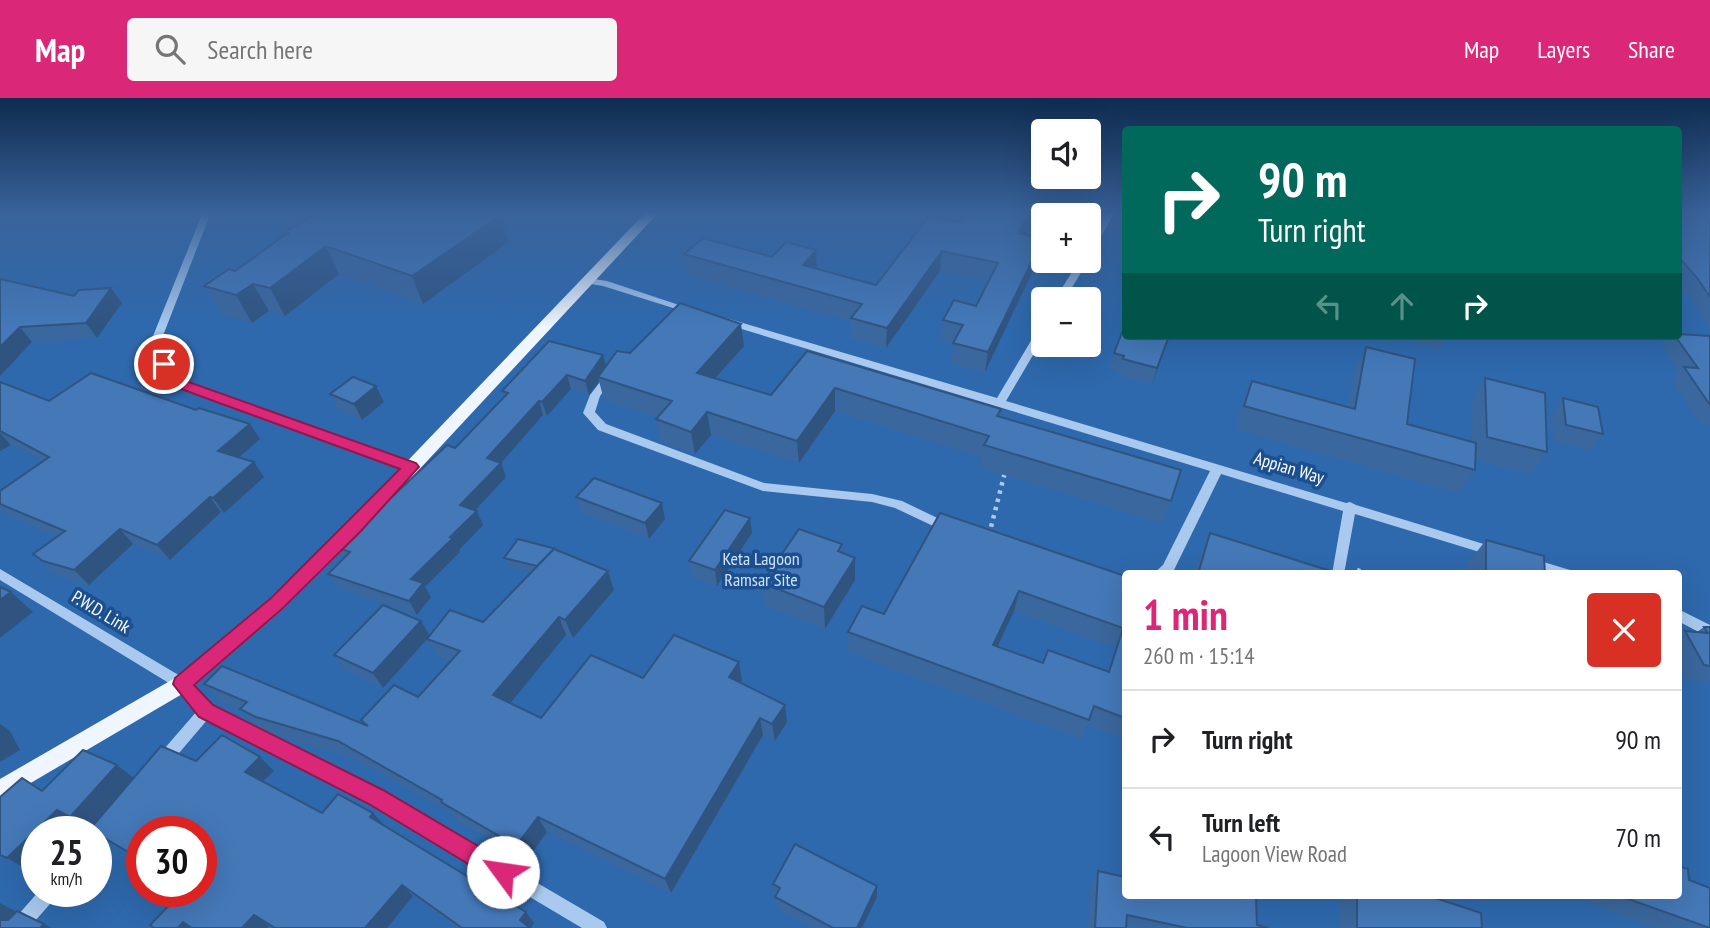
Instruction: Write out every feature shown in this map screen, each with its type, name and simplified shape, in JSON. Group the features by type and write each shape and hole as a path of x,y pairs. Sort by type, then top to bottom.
{"main road":[{"path":"0,791 182,684 277,603 355,527 617,251"}],"street":[{"path":"192,251 154,346 175,382 411,467"},
{"name":"Appian Way","path":"588,281 604,283 1350,506 1551,570"},
{"path":"674,317 684,308"},
{"path":"1000,402 1031,349"},
{"path":"620,366 595,395 589,413 602,427 763,486 898,503 949,528 987,541"},
{"path":"1165,570 1218,467"},
{"path":"1339,570 1350,506"},
{"name":"P.W.D. Link","path":"0,574 182,684 206,711"},
{"path":"1682,616 1710,632"},
{"path":"154,771 206,711 376,797 598,928"},
{"path":"18,928 37,907"}],"path":[{"path":"987,541 1007,463"}],"green space":[{"name":"Keta Lagoon Ramsar Site","path":"0,251 1031,251 1031,273 1101,273 1101,251 1122,251 1122,340 1682,340 1682,251 1710,251 1710,928 0,928"}],"building":[{"path":"263,251 320,251 270,288 253,284 236,295 204,286 229,269 235,271"},
{"path":"340,251 449,251 412,276"},
{"path":"688,251 749,251 772,257 778,251 815,251 803,265 876,285 902,251 1031,251 1031,263 988,352 953,343 963,325 943,320 954,300 976,306 998,263 942,251 887,328 851,318 862,304 684,254"},
{"path":"1682,251 1710,251 1710,297 1682,261"},
{"path":"0,279 74,296 79,290 111,288 86,323 20,327 0,347"},
{"path":"680,303 741,324 697,373 771,395 807,351 1001,409 997,416 1181,470 1171,501 984,445 989,436 835,388 797,441 707,412 691,432 656,419 672,401 598,377 617,351 630,353"},
{"path":"1122,333 1122,340 1168,340 1157,368 1123,359 1124,356 1114,353"},
{"path":"1682,334 1710,336 1710,405 1684,367 1698,368 1678,340 1682,340"},
{"path":"549,341 603,355 585,381 567,375 542,402 539,401 487,458 501,463 460,505 477,511 411,579 423,583 409,601 328,574 350,552 338,548 447,445 455,448 508,393 502,391"},
{"path":"1366,347 1415,359 1407,424 1476,443 1475,470 1244,406 1252,381 1355,409"},
{"path":"91,373 196,410 199,408 250,424 218,451 254,462 157,545 120,529 74,570 43,561 33,554 65,531 0,504 0,491 49,457 0,431 0,382 49,401"},
{"path":"353,377 376,386 354,404 330,394"},
{"path":"1485,378 1545,393 1547,452 1487,437"},
{"path":"1563,398 1598,407 1603,434 1566,425"},
{"path":"594,478 662,503 645,523 576,497"},
{"path":"725,510 750,518 715,570 689,561"},
{"path":"940,513 1122,575 1122,628 1019,591 993,645 1043,663 1048,650 1109,672 1122,631 1122,717 1094,706 1089,720 848,632 862,606 884,614"},
{"path":"799,529 842,544 838,551 855,558 824,607 762,583"},
{"path":"1210,533 1327,570 1199,570"},
{"path":"518,539 556,549 537,566 504,558"},
{"path":"1486,540 1544,556 1545,570 1486,570"},
{"path":"554,549 608,571 565,620 559,617 493,695 541,718 591,655 643,678 674,635 739,662 729,677 785,705 772,724 760,718 665,879 538,817 516,846 338,741 256,717 240,709 247,702 204,684 222,666 368,726 361,720 394,685 418,697 460,651 427,639 450,610 483,622"},
{"path":"0,587 11,592 0,600"},
{"path":"383,605 421,621 373,673 334,655"},
{"path":"1704,627 1710,627 1710,666 1704,665 1685,631 1708,633"},
{"path":"222,735 260,757 245,772 322,813 338,794 373,813 370,817 526,912 520,920 530,928 462,928 402,885 365,928 275,928 254,915 242,928 192,928 183,922 178,928 154,928 150,925 167,907 217,907 217,816 126,816 126,851 112,842 112,816 101,816 161,746 196,761"},
{"path":"83,750 117,765 71,816 57,810 51,816 21,816 21,845 7,858 0,855 0,797 22,778 42,791"},
{"path":"795,844 877,886 857,928 833,928 775,897 780,888 773,884"},
{"path":"1682,867 1688,869 1689,880 1710,888 1710,928 1628,899 1682,899"},
{"path":"1098,871 1122,876 1122,899 1256,899 1257,925 1268,928 1187,928 1127,915 1126,928 1095,928"},
{"path":"1357,899 1438,899 1481,913 1482,928 1357,928"},
{"path":"17,911 44,924 40,928 0,928 0,920 8,920"}],"route":[{"path":"164,364 175,382 411,467 355,527 277,603 182,684 206,711 376,797 503,872"}]}
